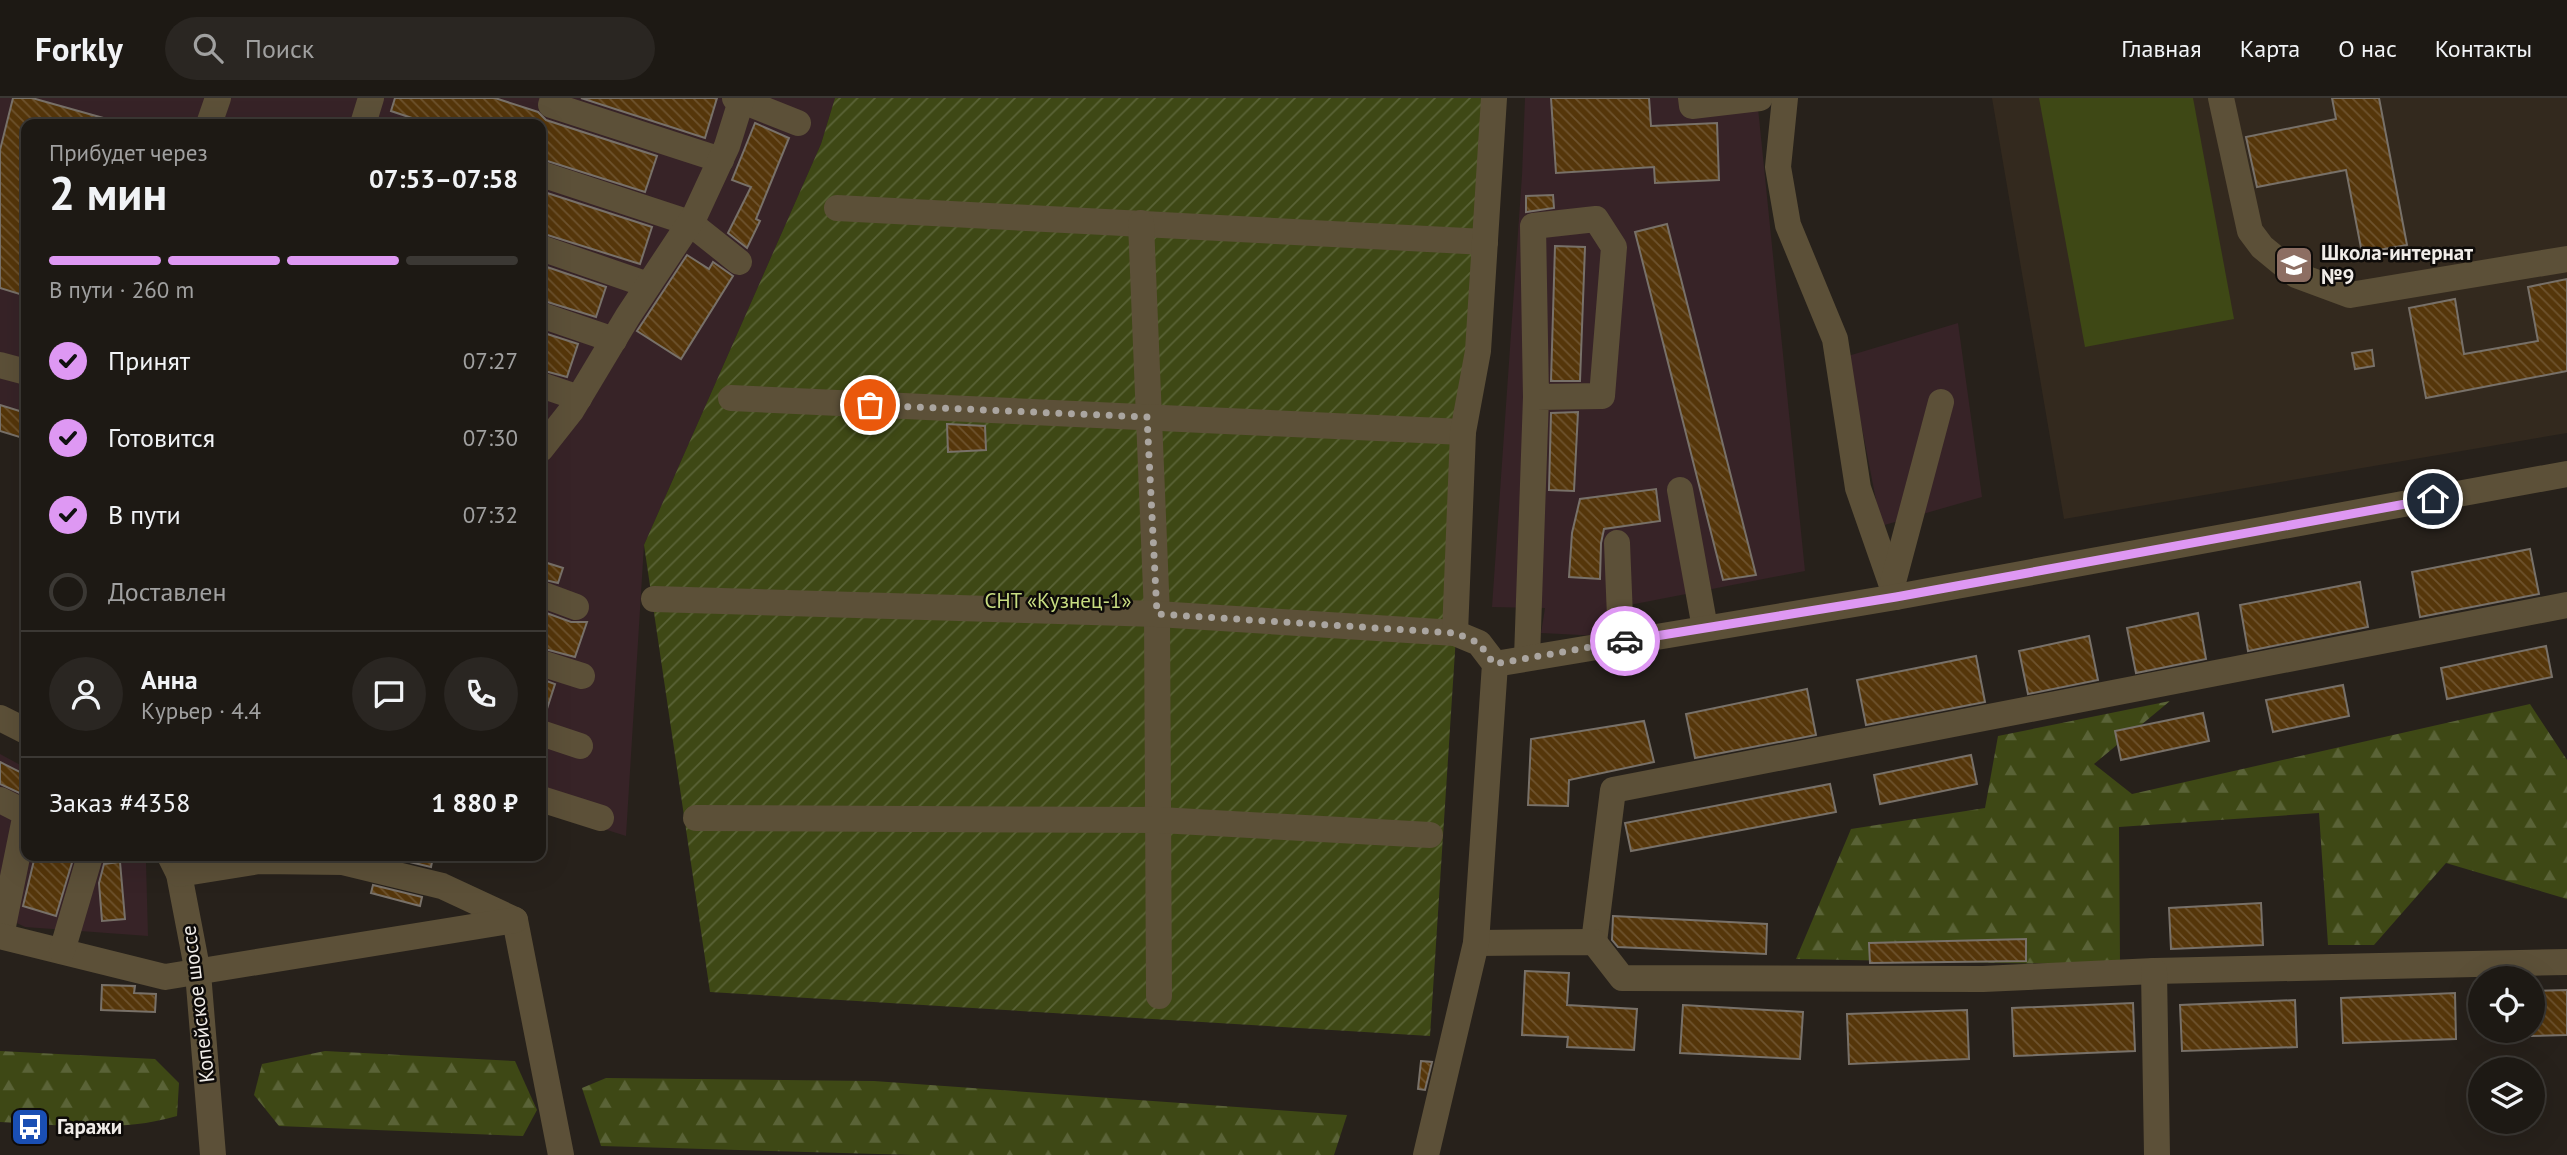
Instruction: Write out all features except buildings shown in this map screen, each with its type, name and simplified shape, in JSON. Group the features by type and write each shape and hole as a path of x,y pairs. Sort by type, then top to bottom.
{"street":[{"path":"211,119 218,98"},
{"path":"365,119 371,98"},
{"path":"1455,633 1463,432 1478,351 1494,98"},
{"path":"1691,98 1692,106 1760,98"},
{"path":"1785,98 1778,167 1788,225 1835,340 1858,488 1894,591"},
{"path":"2221,98 2250,231 2262,247 2296,275 2350,295 2567,259"},
{"path":"546,442 579,398 648,285 690,223 720,160 739,99 798,123"},
{"path":"545,100 720,160"},
{"path":"546,176 690,223 739,262"},
{"path":"837,208 1485,243"},
{"path":"1527,658 1536,397 1533,226 1596,219 1614,247 1602,396 1536,397"},
{"path":"1141,223 1157,614 1159,996"},
{"path":"546,250 648,285"},
{"path":"546,317 614,340"},
{"path":"0,365 21,371"},
{"path":"546,387 579,398"},
{"path":"731,398 1463,432"},
{"path":"1894,591 1941,402"},
{"path":"1494,664 1705,628 1894,591 2567,474"},
{"path":"1680,490 1705,628"},
{"path":"1618,543 1621,642"},
{"path":"546,596 576,607"},
{"path":"654,599 1157,614 1455,633 1479,643 1494,664 1476,943 1426,1155"},
{"path":"2567,605 1614,790 1594,942 1622,978 1983,979 2154,971 2567,962"},
{"path":"546,665 582,676"},
{"path":"0,718 21,728"},
{"path":"546,735 580,746"},
{"path":"0,800 21,810"},
{"path":"546,801 601,818"},
{"path":"696,818 1160,820 1430,835"},
{"path":"21,838 1,936 165,977 515,920"},
{"path":"62,951 89,861"},
{"path":"174,865 259,861 343,862 442,886 515,920"},
{"name":"Копейское шоссе","path":"174,865 198,973 214,1155"},
{"path":"515,920 561,1155"},
{"path":"1476,943 1594,942"},
{"path":"2154,971 2157,1155"}],"shaded area":[{"path":"0,98 835,98 821,144 644,545 626,836 546,811 546,119 21,119 21,420 0,414"},
{"path":"1525,98 1757,98 1805,571 1609,609 1601,636 1541,633 1545,608 1492,607"},
{"name":"Школа-интернат №9","path":"1992,98 2567,98 2567,433 2064,519"},
{"path":"1958,323 1982,497 1881,526 1848,356"},
{"path":"0,754 21,765 21,861 146,861 148,936 25,927 0,915"}],"green space":[{"name":"СНТ «Кузнец-1»","path":"835,98 1491,98 1430,1036 710,992 644,545 821,144"},
{"path":"2039,98 2193,98 2234,319 2085,347"},
{"path":"2170,701 2094,764 2132,794 2530,704 2567,760 2567,899 2446,863 2374,945 2328,945 2319,813 2119,827 2120,965 1796,959 1851,829 1985,808 1998,736"},
{"path":"0,1051 155,1059 179,1083 177,1116 133,1125 111,1126 0,1122"},
{"path":"325,1051 515,1061 537,1110 523,1136 279,1126 254,1095 262,1064"},
{"path":"606,1078 874,1081 1347,1115 1334,1155 914,1155 601,1146 582,1088"}],"way so far":[{"path":"870,405 1147,417 1157,614 1455,633 1479,643 1494,664 1625,641"}],"place":[{"name":"Школа-интернат №9","path":"2294,265"},
{"name":"Гаражи","path":"30,1127"}],"route":[{"path":"1625,641 1896,597 2433,499"}]}
